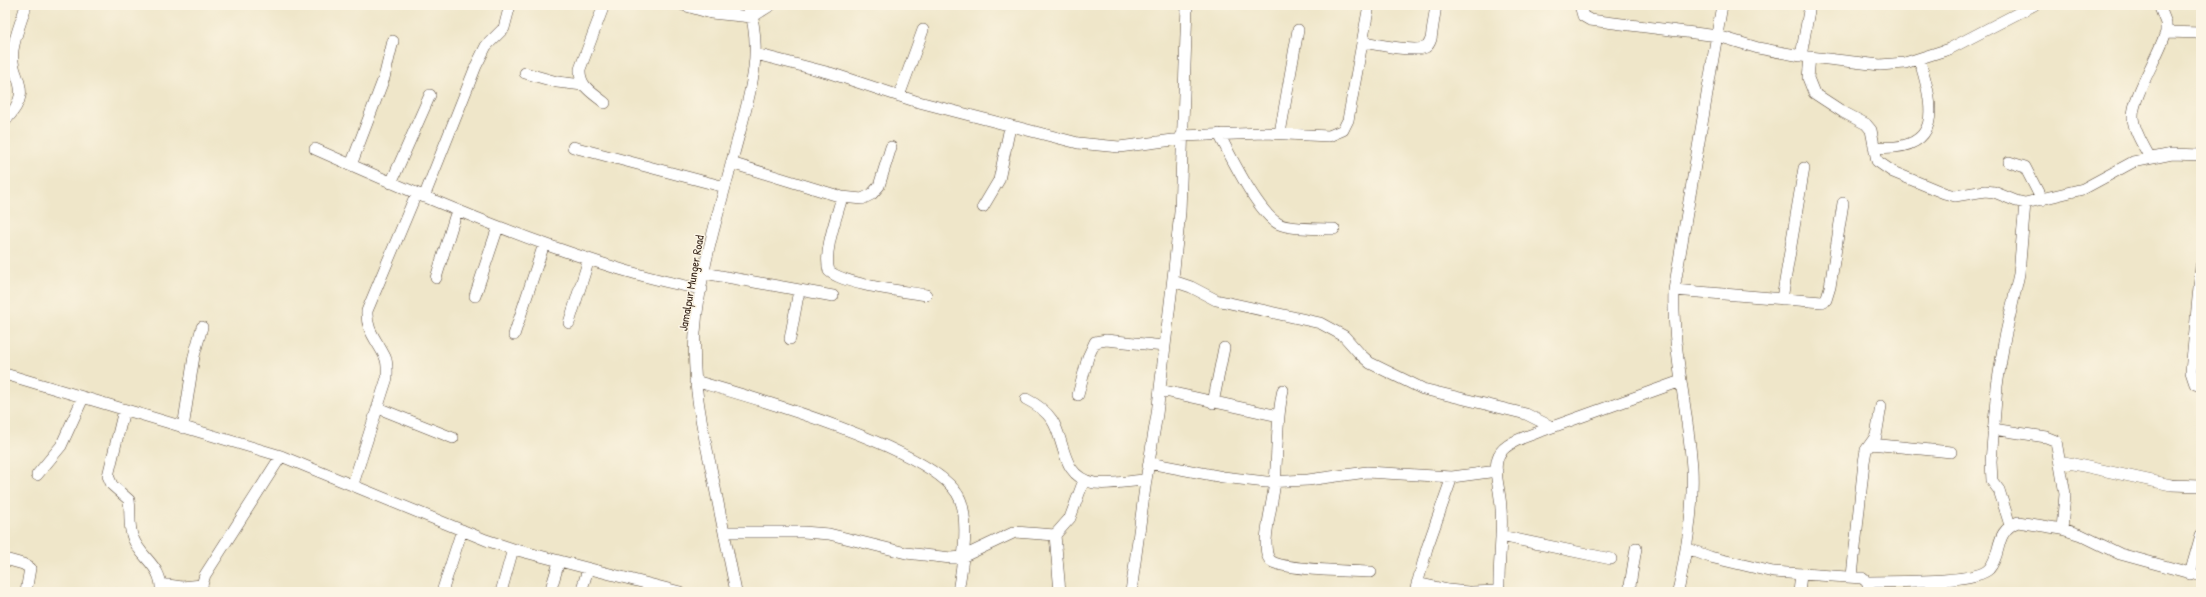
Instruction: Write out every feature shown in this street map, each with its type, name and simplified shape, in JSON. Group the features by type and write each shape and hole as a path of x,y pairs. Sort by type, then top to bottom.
{"street":[{"path":"5,121 16,106 21,93 13,51 26,5"},
{"path":"354,484 386,383 387,366 385,356 373,340 368,327 367,311 420,196 476,66 486,46 504,28 510,5"},
{"path":"604,5 580,69 580,78 583,85 605,103"},
{"path":"683,5 711,13 752,17 771,5"},
{"name":"Jamalpur Munger Road","path":"736,592 703,429 695,381 695,332 704,273 748,95 756,54 752,17 748,5"},
{"path":"1131,592 1160,390 1180,212 1181,137 1187,5"},
{"path":"756,54 830,73 899,96 1010,127 1051,138 1098,146 1119,147 1181,137 1219,134 1280,133 1329,136 1347,126 1369,5"},
{"path":"1363,42 1398,47 1425,48 1431,39 1436,5"},
{"path":"1580,5 1583,16 1590,20 1718,36 1758,48 1805,57 1880,65 1905,63 1948,49 2034,5"},
{"path":"1678,592 1686,548 1691,505 1692,468 1673,319 1674,290 1718,36 1722,5"},
{"path":"1810,5 1805,57 1808,78 1814,93 1843,112 1866,124 1871,130 1877,162 1944,193 1955,196 1985,191 1994,192 2025,203 2084,189 2123,167 2150,158 2172,154 2201,155"},
{"path":"2150,158 2135,127 2134,110 2136,100 2166,32 2166,23 2159,5"},
{"path":"899,96 923,30"},
{"path":"1280,133 1298,30"},
{"path":"2166,32 2201,33"},
{"path":"351,165 384,78 393,41"},
{"path":"1874,146 1895,148 1904,146 1917,141 1927,130 1929,90 1919,59"},
{"path":"525,73 558,82 583,85"},
{"path":"391,183 430,95"},
{"path":"983,207 999,180 1010,127"},
{"path":"1219,134 1251,190 1272,218 1279,224 1334,229"},
{"path":"573,147 726,187"},
{"path":"731,163 842,197 862,199 872,194 882,178 891,147"},
{"path":"315,150 420,196 544,244 637,276 702,289"},
{"path":"2008,162 2025,167 2042,200"},
{"path":"1782,300 1804,168"},
{"path":"842,197 828,252 827,264 829,271 839,277 853,282 926,295"},
{"path":"1674,290 1782,300 1817,302 1826,300 1830,287 1843,203"},
{"path":"2010,525 2000,490 1992,481 1993,429 2004,342 2019,274 2025,203"},
{"path":"436,278 457,210"},
{"path":"475,296 498,226"},
{"path":"514,335 544,244"},
{"path":"569,323 589,260"},
{"path":"2201,266 2191,372 2194,384 2201,386"},
{"path":"704,273 833,296"},
{"path":"1173,281 1191,287 1216,300 1320,323 1344,336 1370,363 1423,389 1526,414 1552,427"},
{"path":"790,339 798,290"},
{"path":"183,428 194,356 202,327"},
{"path":"1078,395 1088,357 1095,342 1106,340 1164,346"},
{"path":"1213,403 1224,348"},
{"path":"5,374 281,456 354,484 462,530 514,549 588,569 653,589 680,592"},
{"path":"695,381 758,399 866,438 930,468 946,480 960,498 963,515 962,556 958,592"},
{"path":"1472,592 1499,591 1501,505 1497,471 1499,454 1503,449 1519,440 1552,427 1681,381"},
{"path":"1160,390 1213,403 1279,416"},
{"path":"1283,390 1279,416 1275,482 1266,541 1267,552 1271,562 1305,568 1371,572"},
{"path":"37,474 61,446 82,398"},
{"path":"1026,399 1046,413 1052,420 1068,463 1084,480 1095,483 1146,480"},
{"path":"1852,576 1866,450 1871,444 1878,430 1881,406"},
{"path":"378,408 452,438"},
{"path":"124,410 108,476 112,485 129,500 130,525 133,539 157,571 161,588 182,587 203,589 205,575 281,456"},
{"path":"1993,429 2052,438 2058,445 2065,494 2062,529"},
{"path":"1871,444 1951,452"},
{"path":"2060,461 2171,485 2201,486"},
{"path":"1150,463 1223,478 1275,482 1308,480 1367,472 1452,477 1497,471"},
{"path":"1452,477 1416,588 1468,592"},
{"path":"1060,592 1055,535 1070,518 1084,480"},
{"path":"1686,548 1748,567 1801,575 1852,576 1862,578 1869,587 1981,575 1989,569 2004,531 2010,525 2018,522 2031,522 2081,535 2120,554 2201,576"},
{"path":"442,592 462,530"},
{"path":"724,532 815,533 906,553 936,557 962,556 1015,532 1055,535"},
{"path":"2190,574 2201,534"},
{"path":"1501,536 1611,559"},
{"path":"1629,592 1636,548"},
{"path":"501,592 514,549"},
{"path":"5,559 23,564 30,568 26,592"},
{"path":"550,592 559,562"},
{"path":"581,592 588,569"},
{"path":"1799,592 1801,575"}]}
